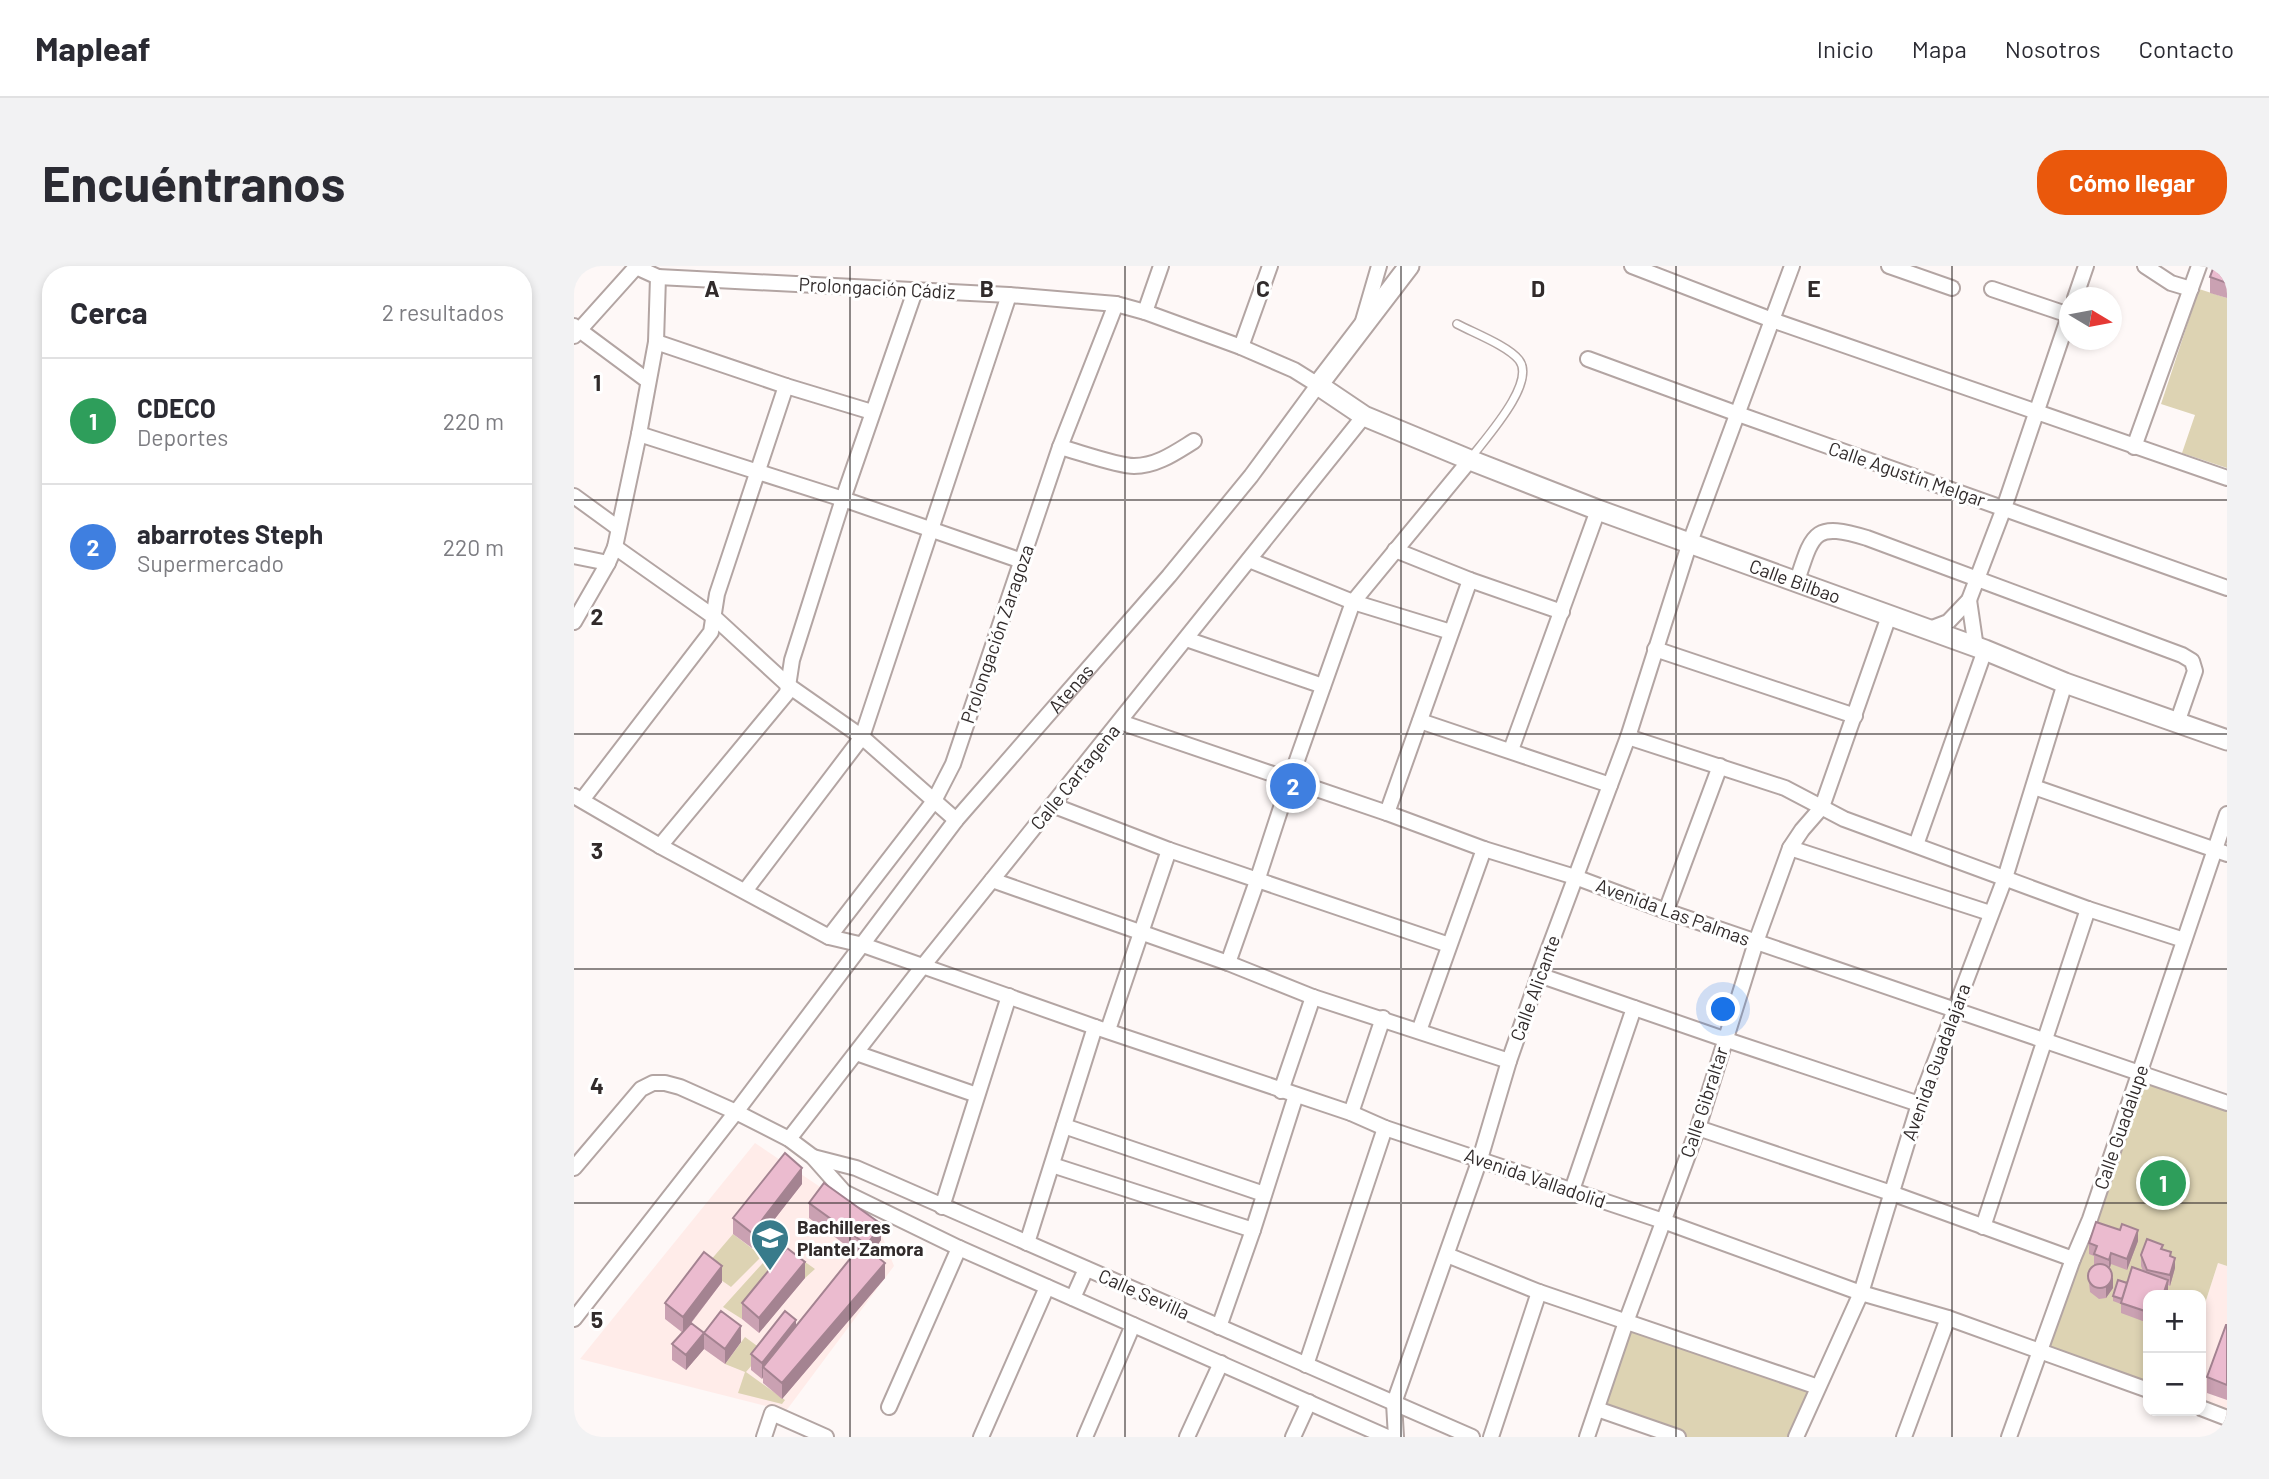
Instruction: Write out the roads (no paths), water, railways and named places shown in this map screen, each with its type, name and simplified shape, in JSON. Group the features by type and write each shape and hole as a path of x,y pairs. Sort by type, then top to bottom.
{"street":[{"path":"574,622 615,547 656,342 658,277 636,266 576,331 648,381"},
{"path":"1145,312 1161,266"},
{"path":"1241,347 1270,266"},
{"path":"1362,326 1379,266"},
{"name":"Atenas","path":"736,1112 956,820 1169,576 1251,476 1409,266"},
{"path":"1632,266 1772,320 2227,478"},
{"name":"Calle Alicante","path":"1396,1437 1394,1403 1480,1159 1509,1060 1628,737 1690,542 1792,266"},
{"path":"1889,266 1952,288"},
{"path":"2079,287 2087,266"},
{"path":"2145,266 2160,278 2191,289"},
{"path":"2134,447 2199,266"},
{"name":"Prolongación Cádiz","path":"658,277 1009,295 1116,304 1241,347 1294,370 1364,416"},
{"path":"1992,289 2059,311"},
{"path":"660,846 781,701 789,686 792,660 843,499 915,290"},
{"path":"745,891 862,737 1009,295"},
{"name":"Prolongación Zaragoza","path":"829,937 934,801 953,764 1060,447 1116,304"},
{"path":"656,342 872,412"},
{"path":"1927,631 1948,622 1969,600 2004,508 2059,343"},
{"name":"Calle Agustín Melgar","path":"1588,359 2227,588"},
{"path":"578,798 706,640 713,626 717,594 786,386"},
{"name":"Calle Bilbao","path":"1364,416 1598,510 1797,581 2065,683 2227,740"},
{"name":"Calle Cartagena","path":"789,1139 923,966 1364,416"},
{"path":"639,434 843,499 1022,561"},
{"path":"1060,447 1133,466 1170,456 1194,441"},
{"path":"1228,963 1353,602 1470,460"},
{"path":"574,496 618,528"},
{"path":"1511,750 1598,510"},
{"path":"1797,581 1809,545 1821,532 1833,530 1867,538 2192,661 2195,671 2177,723"},
{"path":"615,547 714,617 789,686 862,737 956,820"},
{"path":"1395,550 1562,612"},
{"path":"574,555 608,564"},
{"path":"1250,560 1353,602 1451,632"},
{"path":"1387,813 1470,580"},
{"path":"1916,845 1980,649 1969,600"},
{"name":"Calle Gibraltar","path":"1587,1437 1626,1322 1698,1128 1724,1039 1790,848 1822,807 1889,616"},
{"path":"1186,639 1323,686"},
{"path":"1655,649 1856,716"},
{"name":"Avenida Guadalajara","path":"1796,1437 1861,1293 1919,1104 2004,878 2065,683"},
{"path":"1420,721 1610,785"},
{"name":"Avenida Las Palmas","path":"1120,722 2227,1103"},
{"path":"1628,737 1785,788 1844,819 2088,909 2184,940"},
{"path":"1666,911 1720,766"},
{"path":"2034,787 2221,852"},
{"name":"Avenida Valladolid","path":"578,798 660,846 829,937 863,945 1351,1113 1385,1128 1663,1221 1861,1293 1948,1318 2143,1388"},
{"path":"1052,805 1169,850 1449,944"},
{"name":"Calle Guadalupe","path":"2009,1437 2090,1219 2184,940 2221,852 2227,814"},
{"path":"1790,848 1990,913"},
{"path":"1419,1031 1484,849"},
{"path":"1027,1243 1064,1126 1141,933 1169,850"},
{"path":"992,880 1228,963 1313,997 1509,1060"},
{"path":"1983,1227 2088,909"},
{"path":"1539,975 1919,1104"},
{"path":"942,1207 1009,996"},
{"path":"1219,1327 1264,1194 1313,997"},
{"path":"1572,1190 1634,1008"},
{"path":"1351,1113 1383,1018"},
{"path":"856,1053 977,1095"},
{"name":"Calle Sevilla","path":"574,1168 641,1088 653,1083 680,1087 789,1139 813,1157 844,1192 960,1248 1387,1437"},
{"path":"574,1319 736,1112"},
{"path":"1064,1126 1264,1194"},
{"path":"1306,1365 1385,1128"},
{"path":"1698,1128 1891,1193 2073,1259"},
{"name":"Calle Sevilla","path":"813,1157 856,1168 1394,1403 1457,1434 1472,1437"},
{"path":"1052,1165 1253,1230"},
{"path":"888,1407 960,1248"},
{"path":"1447,1255 1539,1292 1818,1387"},
{"path":"1073,1298 1086,1269"},
{"path":"981,1437 1048,1287"},
{"path":"1491,1437 1539,1292"},
{"path":"1904,1437 1948,1318"},
{"path":"1085,1437 1133,1325"},
{"path":"1187,1437 1221,1363"},
{"path":"1293,1437 1309,1402"},
{"path":"1597,1409 1678,1437"},
{"path":"2206,1410 2227,1418"},
{"path":"764,1437 772,1413 826,1437"}],"lane":[{"path":"1457,324 1510,352 1521,362 1523,374 1514,400 1470,460"}],"place":[{"name":"abarrotes Steph","path":"1293,786"},
{"name":"CDECO","path":"2163,1183"},
{"name":"Bachilleres Plantel Zamora","path":"770,1272"}]}
